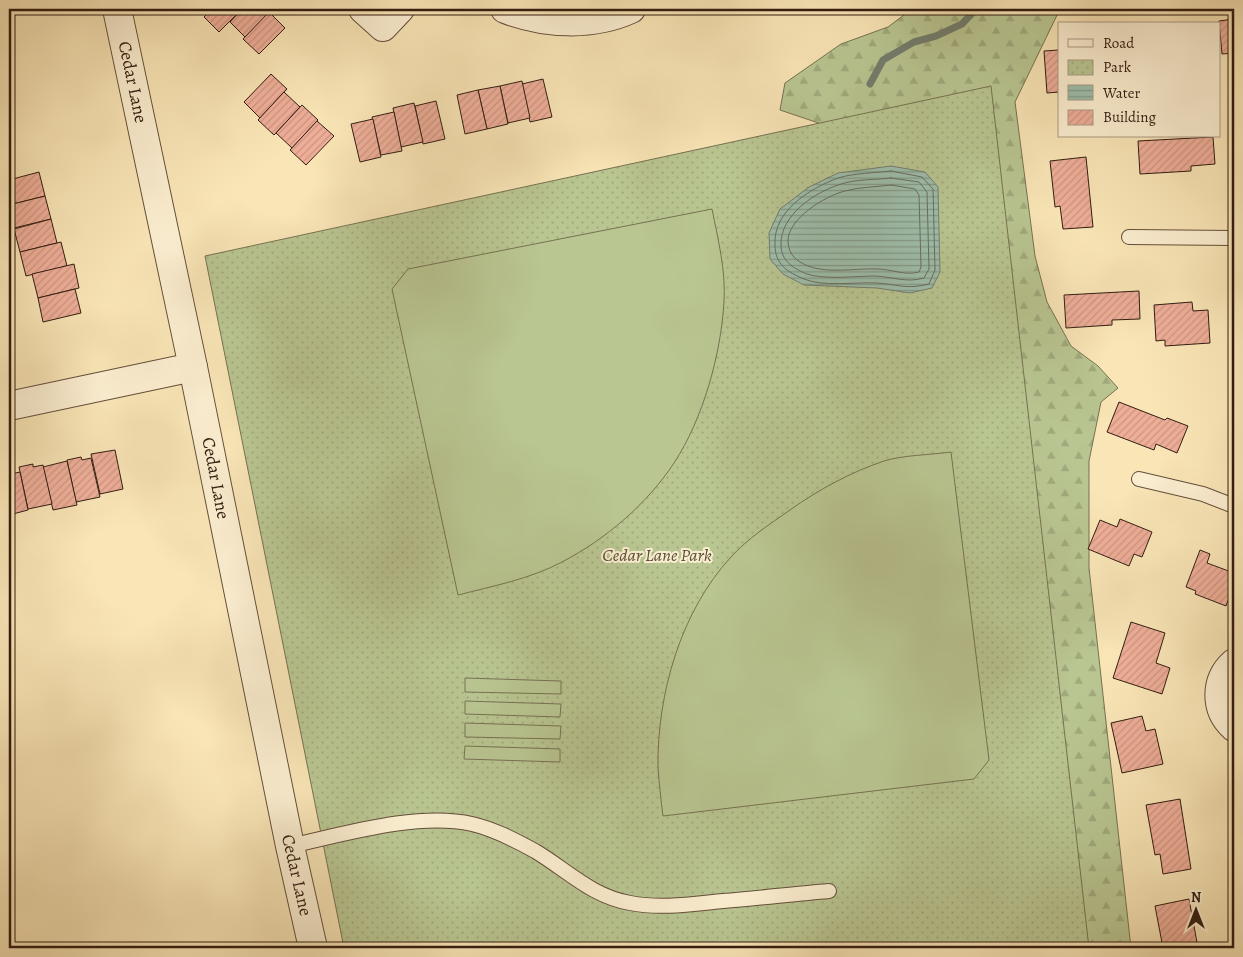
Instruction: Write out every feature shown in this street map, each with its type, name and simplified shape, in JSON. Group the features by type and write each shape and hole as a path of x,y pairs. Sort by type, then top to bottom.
{"street":[{"name":"Cedar Lane","path":"117,9 193,367 290,846 314,948"},
{"path":"364,9 383,27 400,9"},
{"path":"505,9 518,14 563,20 596,20 631,9"},
{"path":"9,406 193,367"},
{"path":"1234,663 1227,669 1221,681 1218,695 1221,709 1228,722 1234,727"}],"lane":[{"path":"1129,237 1234,238"},
{"path":"1140,479 1203,494 1234,506"},
{"path":"290,846 387,826 442,821 472,824 501,834 536,852 575,880 602,896 630,903 668,907 829,891"}],"green space":[{"path":"912,9 1060,9 1015,102 1035,256 1047,302 1071,346 1098,366 1118,388 1101,402 1089,461 1089,568 1131,948 1044,948 851,134 780,110 785,83 841,44 888,27"},
{"name":"Cedar Lane Park","path":"991,86 1089,948 344,948 205,256"},
{"path":"712,209 724,279 724,302 719,343 715,364 702,406 694,427 674,463 651,493 638,506 610,531 578,553 537,573 511,582 458,595 392,289 408,269"},
{"path":"951,452 989,760 974,779 663,816 658,767 662,711 667,683 675,655 686,628 698,602 713,579 737,550 751,538 835,482 859,470 884,461 908,456"},
{"path":"465,678 561,681 561,694 465,692"},
{"path":"465,701 561,704 560,717 465,714"},
{"path":"465,723 561,726 560,739 465,737"},
{"path":"465,746 560,749 560,762 464,759"}],"water":[{"path":"891,166 925,172 938,187 940,272 932,288 910,293 877,288 804,285 783,274 770,259 769,233 780,209 809,187 838,173"}],"building":[{"path":"212,9 242,9 219,32 204,17"},
{"path":"242,9 273,9 245,37 230,22"},
{"path":"269,12 285,28 259,54 243,39"},
{"path":"1234,19 1234,53 1222,54 1219,21"},
{"path":"1058,50 1058,92 1047,93 1044,51"},
{"path":"271,74 287,89 260,118 244,102"},
{"path":"543,79 552,117 530,122 522,84"},
{"path":"522,81 530,118 508,123 500,86"},
{"path":"500,86 508,124 487,129 478,90"},
{"path":"478,90 487,129 465,134 457,95"},
{"path":"284,92 300,107 274,135 258,120"},
{"path":"436,101 445,139 423,144 415,106"},
{"path":"414,103 423,142 401,147 393,108"},
{"path":"302,105 318,120 292,148 276,133"},
{"path":"394,112 402,151 381,155 372,117"},
{"path":"373,119 381,157 360,162 351,124"},
{"path":"317,121 334,136 306,165 290,150"},
{"path":"1234,124 1234,157 1232,157 1230,125"},
{"path":"1213,138 1215,164 1191,166 1191,171 1140,174 1138,141"},
{"path":"1086,157 1093,227 1063,229 1060,206 1055,207 1050,161"},
{"path":"39,172 45,196 9,205 9,180"},
{"path":"45,196 51,219 10,229 9,205"},
{"path":"51,219 57,243 20,252 14,229"},
{"path":"61,242 67,266 26,276 20,252"},
{"path":"74,264 79,288 38,298 32,274"},
{"path":"75,289 81,313 43,322 38,298"},
{"path":"1139,291 1140,319 1112,320 1112,325 1066,328 1064,295"},
{"path":"1192,302 1193,311 1208,310 1210,343 1165,346 1165,340 1156,341 1154,305"},
{"path":"1119,402 1165,420 1167,418 1188,426 1177,453 1156,444 1154,450 1107,432"},
{"path":"115,450 123,489 100,494 91,454"},
{"path":"81,457 82,460 91,458 100,497 76,502 67,460"},
{"path":"67,461 77,505 53,510 43,467"},
{"path":"33,464 33,467 43,465 52,504 28,509 19,467"},
{"path":"10,471 11,474 20,472 28,510 9,515"},
{"path":"1120,519 1152,532 1142,557 1134,554 1129,566 1088,549 1100,520 1117,527"},
{"path":"1200,550 1210,554 1207,563 1234,573 1234,585 1226,606 1195,594 1196,591 1186,587"},
{"path":"1131,622 1165,633 1156,663 1170,668 1162,694 1113,678"},
{"path":"1142,716 1146,731 1155,729 1163,764 1122,773 1111,723"},
{"path":"1180,799 1191,869 1163,874 1160,854 1155,855 1146,805"},
{"path":"1189,899 1198,948 1163,948 1155,906"}],"waterway":[{"path":"870,84 883,60 914,42 936,36 962,24 976,9"}]}
